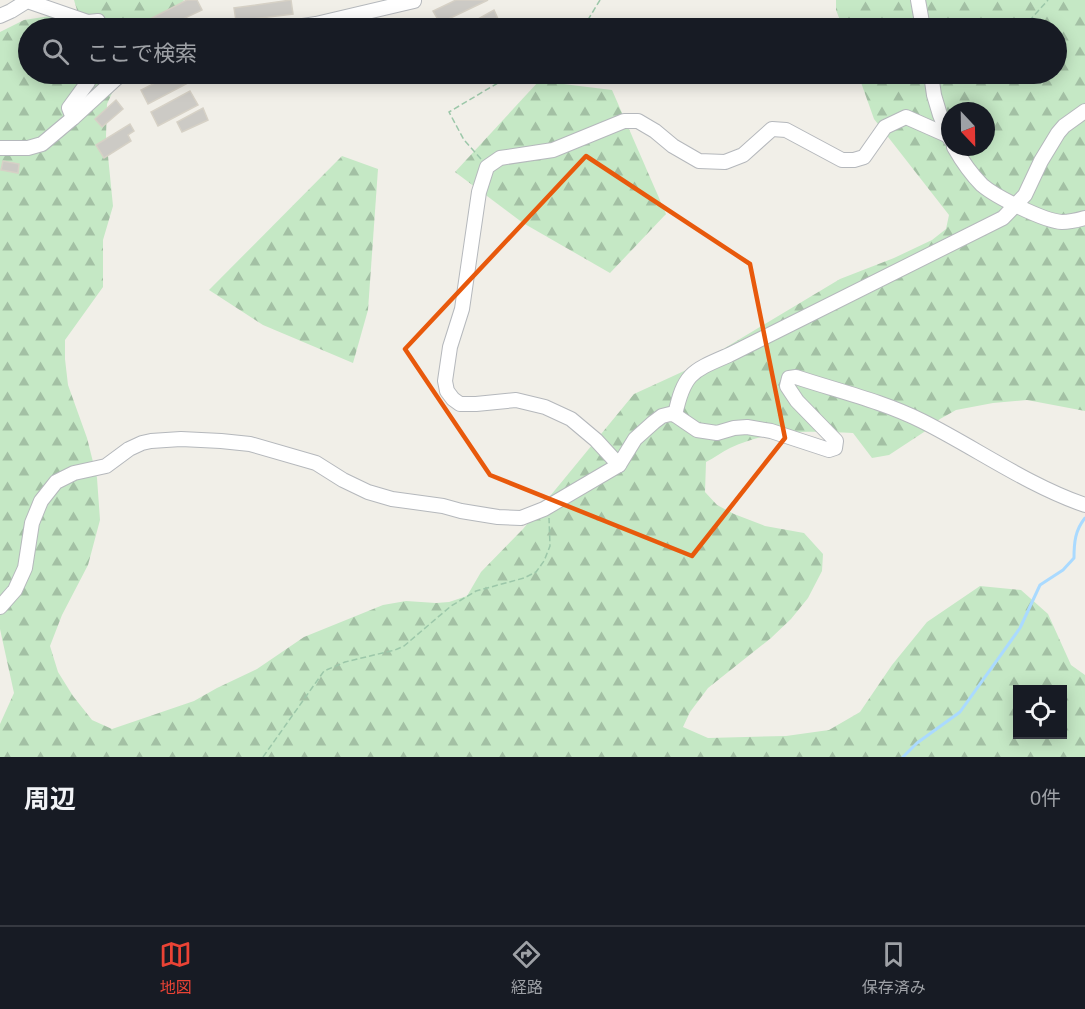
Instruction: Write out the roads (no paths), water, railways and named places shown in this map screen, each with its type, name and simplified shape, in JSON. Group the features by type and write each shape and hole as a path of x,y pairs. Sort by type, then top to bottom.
{"street":[{"path":"389,0 417,1"},
{"path":"918,0 921,18"},
{"path":"0,16 27,1 76,18"},
{"path":"342,18 417,1"},
{"path":"73,118 69,108 87,84"},
{"path":"0,148 28,148 42,144 110,84"},
{"path":"933,84 941,117"},
{"path":"675,415 682,387 700,367 1003,218 1025,195 1041,161 1058,133 1085,111"},
{"path":"619,465 596,440 571,419 545,407 516,400 460,404 447,391 445,381 450,347 462,309 479,192 487,166 500,158 553,150 624,121 638,121 699,161 725,162 743,154 772,129 786,130 842,160 864,157 885,127 906,117 941,136"},
{"path":"960,156 970,171 998,197 1047,219 1061,222 1085,218"},
{"path":"0,607 15,590 25,568 32,524 41,501 56,482 74,473 106,466 129,449 142,443 181,439 250,444 316,463 368,492 392,499 498,517 521,518 549,506 619,465 635,439 662,416 670,414 697,430 717,433 747,427 771,431 829,450 836,448 836,441 797,400 787,386 789,378 796,376 885,405 921,420 1055,494 1085,505"}],"waterway":[{"path":"903,757 917,743 960,712 1020,628 1040,585 1063,570 1074,558 1076,537 1085,518"}]}
